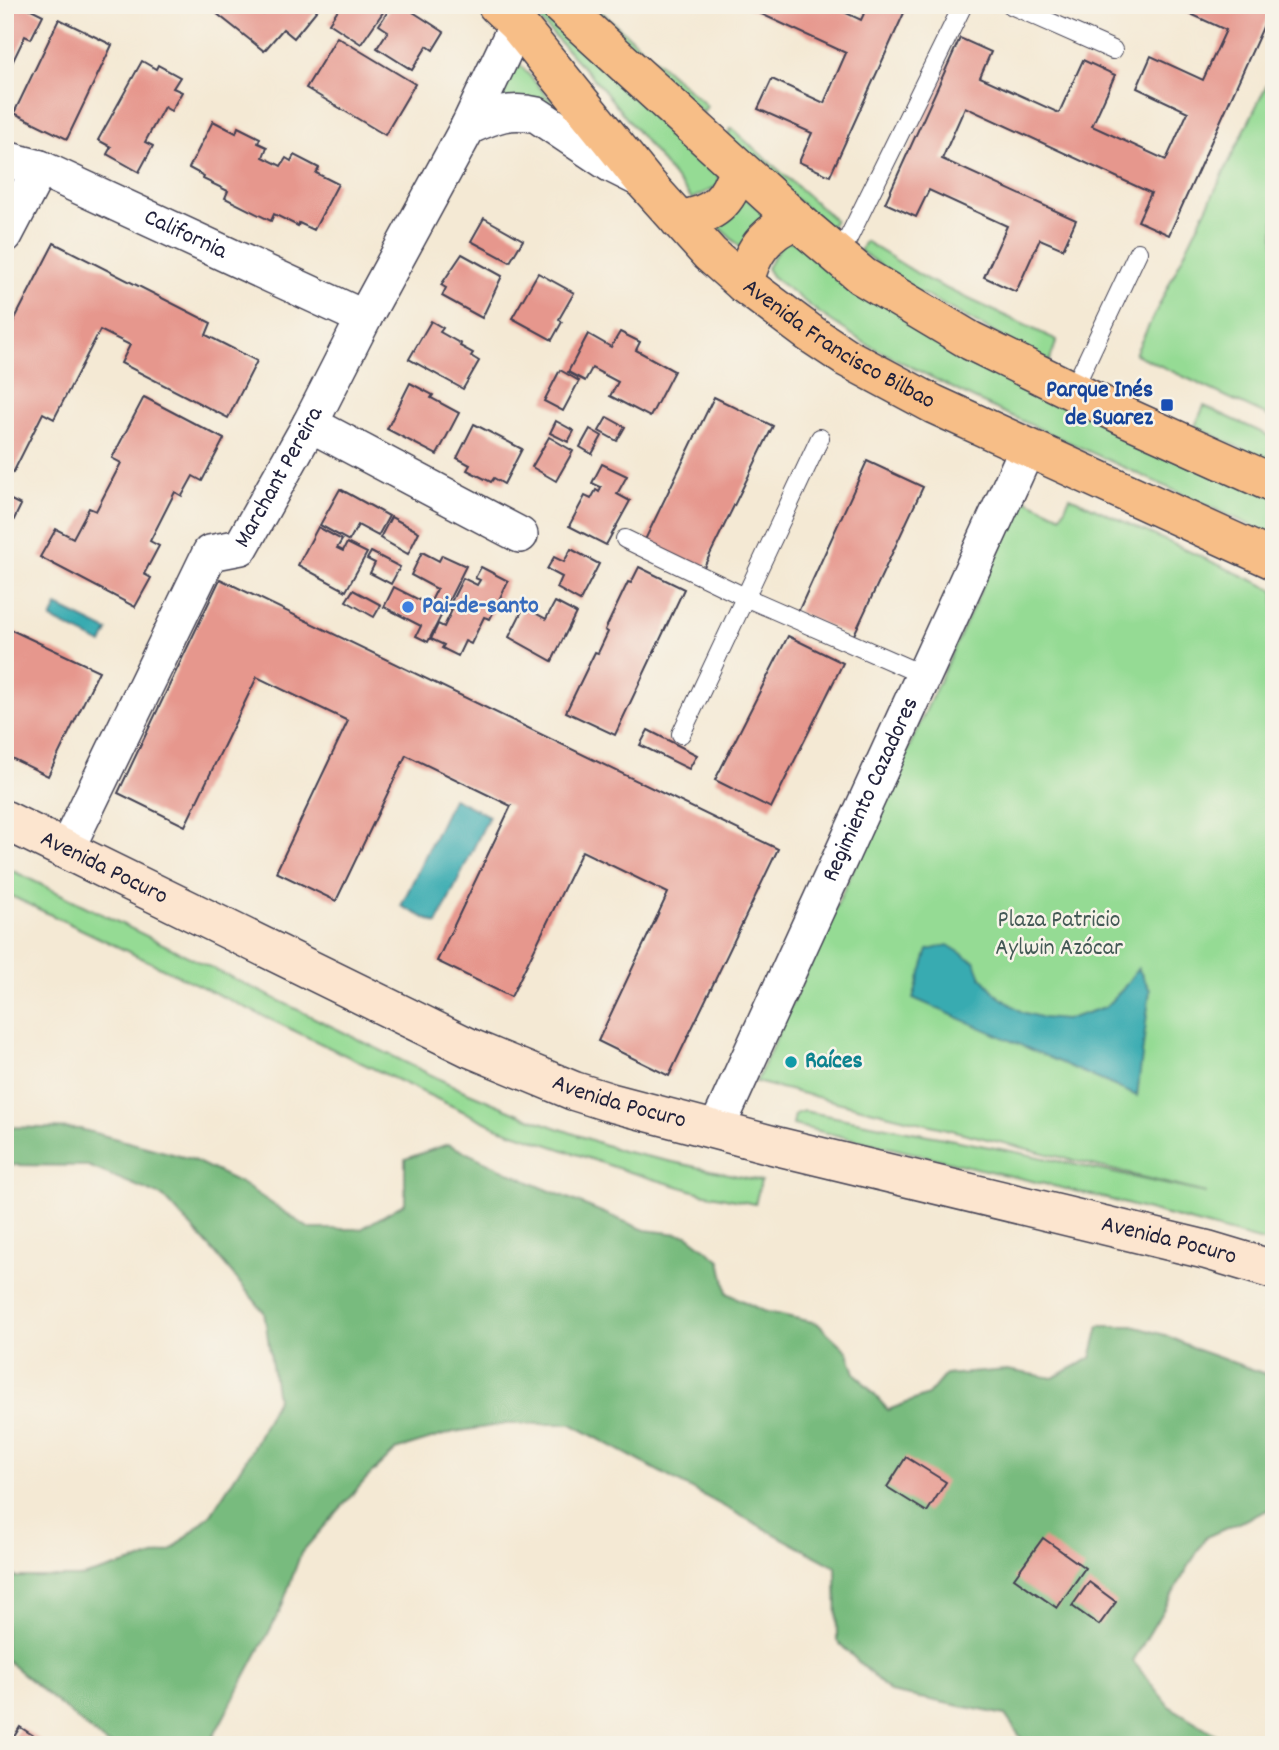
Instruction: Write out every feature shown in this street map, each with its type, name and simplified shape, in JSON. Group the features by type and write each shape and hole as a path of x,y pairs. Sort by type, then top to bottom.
{"main road":[{"path":"560,5 738,169 862,276 946,327 1128,418 1274,484"},
{"name":"Avenida Francisco Bilbao","path":"507,15 644,181 710,254 744,284 847,358 933,404 1274,561"},
{"path":"679,220 706,214 721,203 733,186 738,169"},
{"path":"744,284 747,270 760,244 782,226 796,220"},
{"name":"Avenida Pocuro","path":"5,820 504,1064 609,1102 1206,1250 1274,1270"}],"street":[{"name":"Marchant Pereira","path":"66,850 210,553 241,547 310,424 364,318 468,127 507,15"},
{"path":"468,127 511,111 537,115 610,164 644,181"},
{"name":"California","path":"5,159 40,167 364,318"},
{"path":"5,235 40,167"},
{"path":"310,424 520,535"},
{"name":"Regimiento Cazadores","path":"716,1130 1028,447"}],"lane":[{"path":"839,257 963,5"},
{"path":"1011,5 1113,50"},
{"path":"1073,390 1138,252"},
{"path":"681,734 820,438"},
{"path":"625,539 745,597 923,675"}],"green space":[{"path":"526,5 539,5 716,169 720,185 692,199 602,88"},
{"path":"585,5 594,5 707,106 703,113"},
{"path":"516,60 554,104 548,107 502,100 499,88"},
{"path":"1274,70 1274,419 1135,354"},
{"path":"731,128 835,220 829,229 727,137"},
{"path":"742,194 770,220 742,249 715,223"},
{"path":"784,240 798,243 1274,494 1274,536 972,398 866,344 818,312 772,276 767,268"},
{"path":"865,241 928,280 1057,340 1049,362 917,291 860,251"},
{"path":"1204,406 1274,438 1274,465 1195,426"},
{"name":"Plaza Patricio Aylwin Azócar","path":"1070,497 1274,590 1274,1244 1100,1197 793,1125 795,1114 804,1111 1016,1152 1206,1193 756,1082 1023,498 1061,516"},
{"path":"5,867 462,1090 524,1116 622,1151 761,1181 755,1204 701,1193 626,1171 496,1127 5,893"},
{"path":"5,1127 80,1129 191,1159 241,1183 310,1229 361,1229 405,1203 405,1159 448,1144 536,1185 645,1230 687,1235 720,1260 727,1293 763,1311 817,1323 848,1352 855,1373 888,1410 928,1395 945,1375 1007,1370 1053,1378 1091,1358 1099,1326 1133,1326 1165,1335 1198,1350 1274,1377 1274,1510 1270,1509 1206,1537 1133,1661 1169,1706 1233,1745 1026,1745 1005,1715 890,1692 837,1641 836,1567 571,1424 506,1424 454,1432 396,1450 366,1479 301,1553 280,1611 209,1745 108,1745 5,1659 5,1555 14,1577 82,1577 171,1551 211,1514 250,1453 277,1399 264,1312 164,1197 88,1166 11,1165 5,1161"}],"water":[{"path":"57,606 108,631 102,644 51,619"},
{"path":"453,798 489,816 437,924 401,906"},
{"path":"948,945 975,962 981,977 998,996 1022,1012 1043,1018 1065,1020 1105,1007 1138,968 1150,990 1137,1096 913,998 928,950"}],"building":[{"path":"5,5 23,5 43,15 31,39 25,36 12,63 5,60"},
{"path":"206,5 233,5 239,10 243,5 252,5 263,14 270,5 321,5 294,38 283,29 264,51"},
{"path":"341,5 388,5 361,44 329,23"},
{"path":"392,5 402,5 444,32 433,50 427,46 412,70 377,48 388,31 379,25"},
{"path":"742,5 829,5 861,20 868,5 887,5 904,13 830,176 799,162 812,133 758,109 772,79 824,103 846,53"},
{"path":"1171,5 1273,5 1169,235 1138,221 1151,193 965,107 942,159 1076,220 1063,249 1040,239 1016,292 984,277 1007,226 929,190 916,217 885,203 960,38 991,52 980,77 1059,113 1083,60 1115,75 1092,126 1166,160 1188,112 1137,88 1151,56 1203,80 1226,30"},
{"path":"59,19 112,45 67,139 14,113"},
{"path":"337,37 415,84 385,135 306,88"},
{"path":"142,61 156,69 158,65 180,77 173,88 182,92 171,111 164,107 145,142 153,146 139,172 107,154 111,147 98,140"},
{"path":"213,121 236,133 238,127 260,138 258,143 267,147 263,157 281,166 286,158 291,161 294,155 319,168 316,173 338,184 314,230 299,223 298,226 274,214 271,221 225,198 228,191 203,179 204,176 189,168"},
{"path":"484,218 523,240 510,262 471,241"},
{"path":"54,243 211,323 206,335 257,361 228,418 121,363 130,345 100,330 54,419 43,413 13,473 5,469 5,338"},
{"path":"462,254 502,276 482,318 442,296 446,288 441,285"},
{"path":"538,273 574,293 559,319 562,322 552,340 512,318"},
{"path":"431,321 443,328 440,332 461,344 460,346 473,353 471,356 479,361 463,389 409,359"},
{"path":"620,332 640,342 636,350 674,371 650,417 610,396 618,382 592,368 585,381 568,372 588,334 611,347"},
{"path":"560,370 579,381 563,411 544,401"},
{"path":"410,383 459,413 437,455 387,429"},
{"path":"144,397 224,439 202,481 193,476 182,496 175,492 150,541 159,546 144,574 151,578 135,607 40,557 56,529 73,538 89,508 96,511 121,463 112,458"},
{"path":"714,397 773,426 701,573 643,544"},
{"path":"607,417 625,427 617,441 599,431"},
{"path":"556,421 574,431 568,442 550,433"},
{"path":"474,424 522,449 504,484 494,478 491,482 467,470 470,465 457,458"},
{"path":"590,429 602,436 592,454 580,447"},
{"path":"549,437 573,451 556,481 532,467"},
{"path":"867,461 923,487 853,637 798,612"},
{"path":"602,464 627,476 617,494 630,501 606,545 569,526 585,496 591,499 596,490 599,492 601,487 592,483"},
{"path":"340,489 389,516 378,536 358,525 349,541 320,525"},
{"path":"5,497 21,505 5,538"},
{"path":"391,517 419,532 408,554 380,538"},
{"path":"318,527 342,540 337,548 343,551 347,543 367,553 346,591 298,565"},
{"path":"571,549 599,564 580,601 557,588 562,577 547,569 554,557 564,562"},
{"path":"371,552 400,567 391,584 370,573 375,563 367,559"},
{"path":"422,552 439,561 442,555 466,566 428,642 416,636 421,626 384,607 394,587 429,605 437,589 411,575"},
{"path":"481,567 508,581 490,619 484,617 471,644 465,641 458,656 431,639 438,624 444,627 452,610 448,608 463,578 477,585 480,580 475,578"},
{"path":"639,567 684,589 615,735 566,712 595,652 598,653 608,632 605,630 628,582 631,583"},
{"path":"220,579 778,849 669,1076 598,1041 668,893 582,851 511,997 437,961 511,806 406,755 336,901 276,872 348,721 257,677 185,826 118,793"},
{"path":"353,590 381,605 374,617 346,601"},
{"path":"555,602 576,613 552,661 509,637 524,607 546,619"},
{"path":"5,627 99,671 48,776 5,755"},
{"path":"788,636 843,663 771,808 715,780"},
{"path":"648,730 697,755 689,769 640,745"},
{"path":"906,1457 946,1482 927,1512 887,1487"},
{"path":"1043,1538 1085,1568 1057,1608 1014,1578"},
{"path":"1089,1582 1116,1602 1099,1625 1072,1606"},
{"path":"20,1727 48,1745 9,1745"}],"place":[{"name":"Parque Inés de Suarez","path":"1167,405"},
{"name":"Pai-de-santo","path":"408,607"},
{"name":"Raíces","path":"791,1062"}]}
